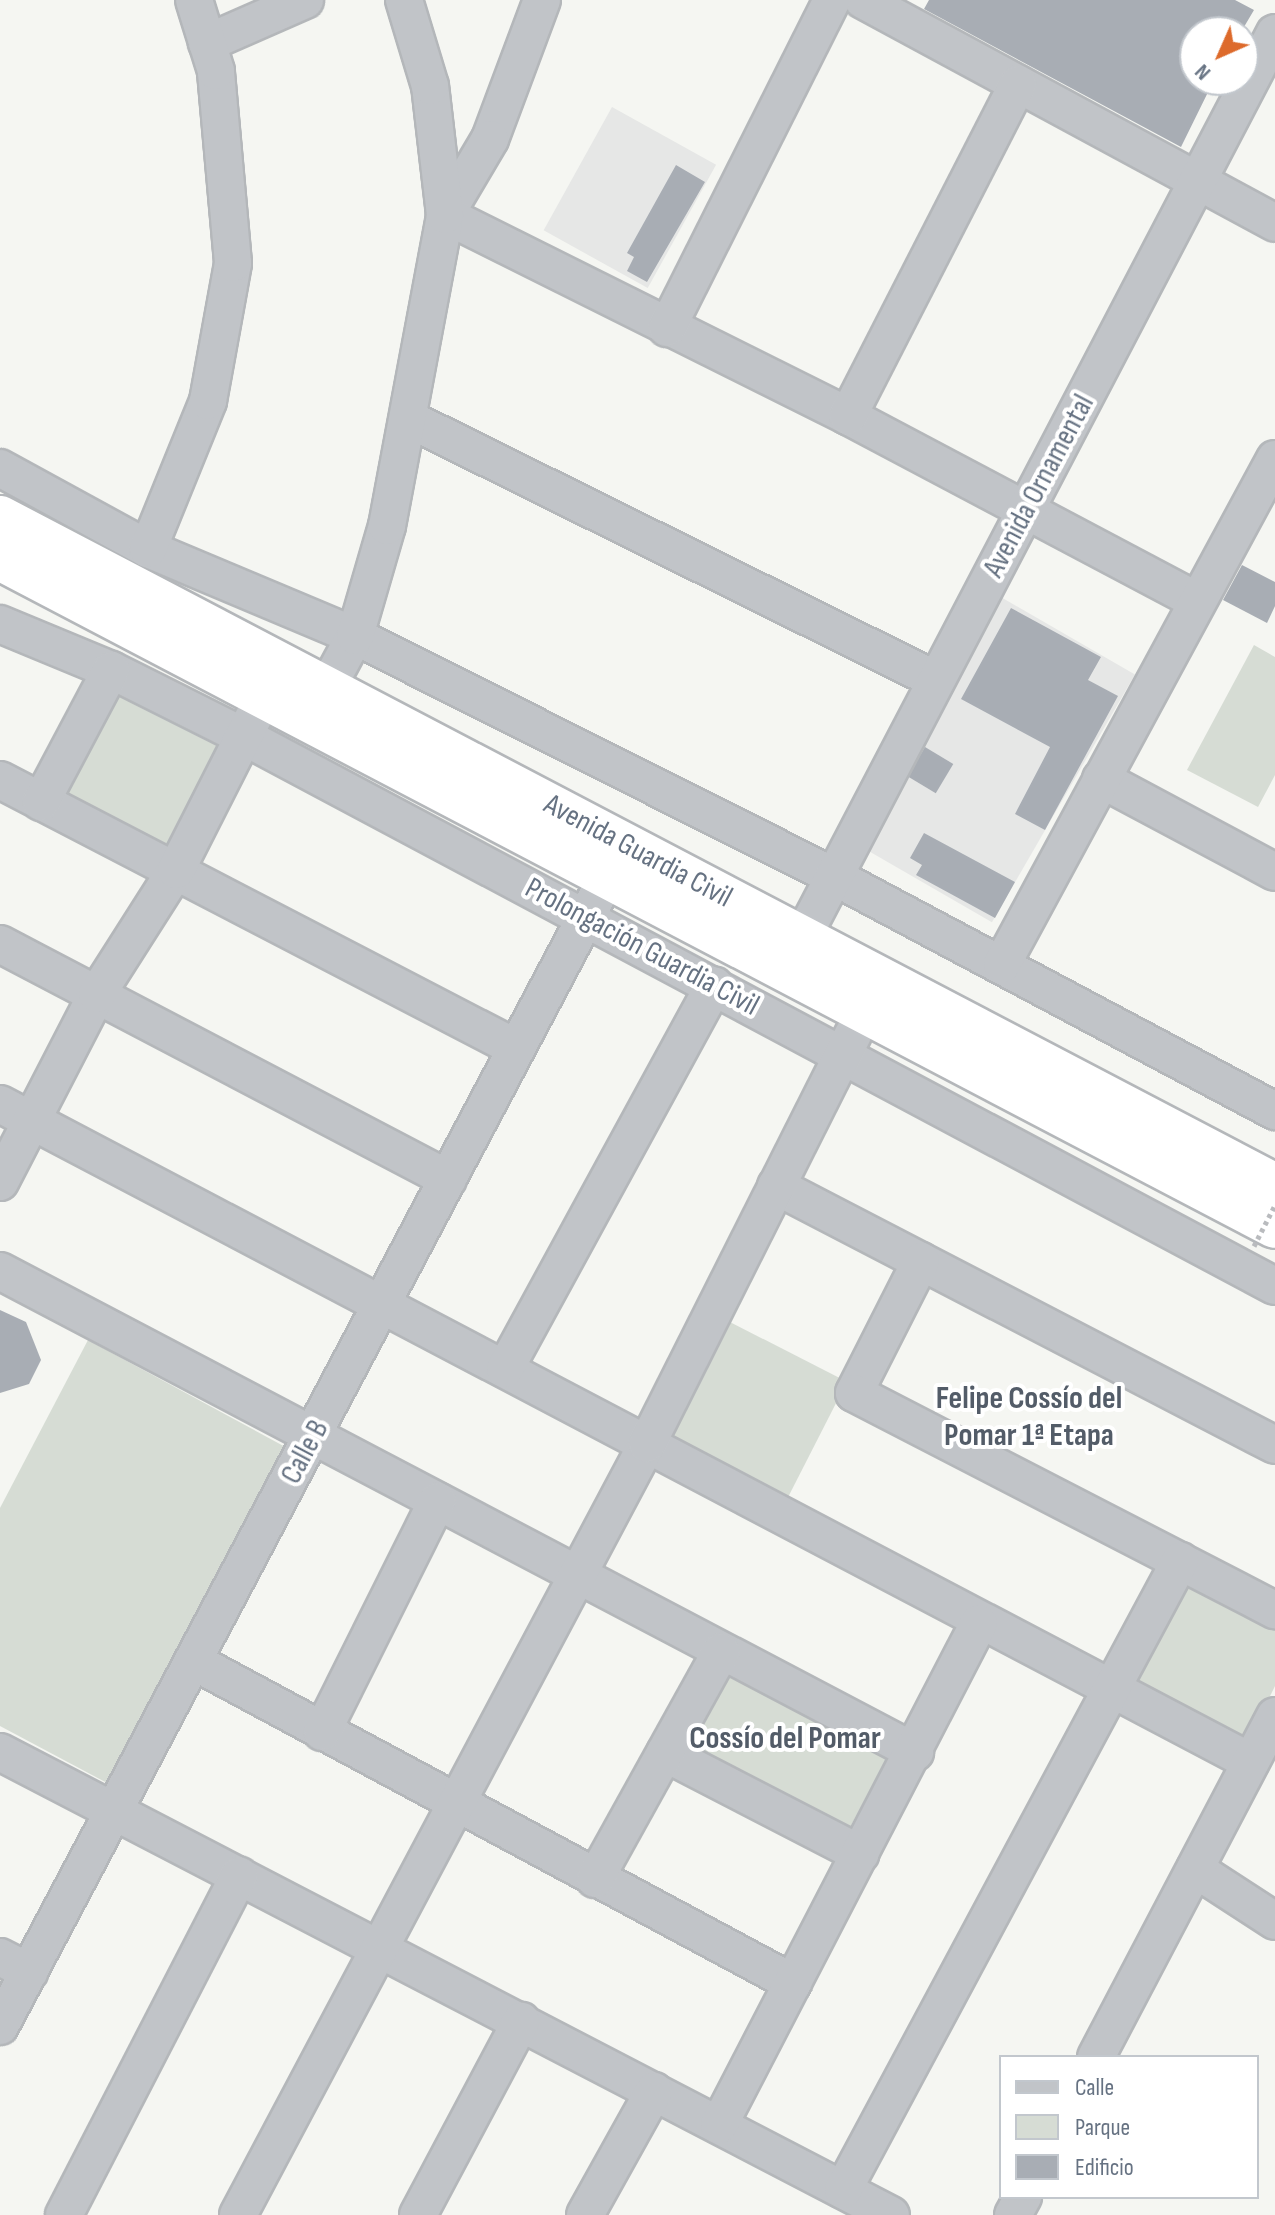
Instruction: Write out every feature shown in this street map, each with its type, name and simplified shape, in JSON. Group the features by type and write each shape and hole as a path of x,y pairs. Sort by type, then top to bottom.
{"highway":[{"name":"Avenida Guardia Civil","path":"0,518 802,938 873,995 1264,1236"},
{"name":"Avenida Guardia Civil","path":"0,558 608,876 873,995 1275,1186"}],"street":[{"path":"148,549 208,401 226,322 233,263 229,171 207,43 194,0"},
{"path":"207,43 305,0"},
{"path":"327,688 355,636 411,420 445,215 430,86 404,0"},
{"path":"445,215 490,139 542,0"},
{"path":"667,328 832,0"},
{"path":"863,0 1275,223"},
{"name":"Avenida Ornamental","path":"802,938 1275,33"},
{"path":"848,416 1018,84"},
{"path":"445,215 1028,508 1196,600"},
{"path":"411,420 936,680"},
{"path":"1002,964 1196,600 1275,459"},
{"path":"0,468 148,549 355,636 833,876 1275,1111"},
{"name":"Prolongación Guardia Civil","path":"0,624 111,670 243,736 843,1053 1275,1286"},
{"path":"41,802 111,670"},
{"path":"0,1182 97,994 176,870 265,697"},
{"path":"1101,779 1275,872"},
{"path":"0,780 516,1048"},
{"name":"Calle B","path":"0,2026 14,1964 113,1810 608,876"},
{"path":"0,944 448,1179"},
{"path":"505,1369 714,985"},
{"path":"238,2215 647,1444 873,995"},
{"path":"0,1104 383,1304 979,1623 1251,1762"},
{"path":"776,1186 1275,1445"},
{"path":"921,1261 854,1393 1275,1610"},
{"path":"0,1271 915,1752"},
{"path":"322,1732 437,1501"},
{"path":"843,2190 1114,1692 1180,1561"},
{"path":"719,2125 915,1752 979,1623"},
{"path":"595,1879 721,1652"},
{"path":"193,1661 454,1804 793,1983"},
{"path":"1097,2055 1275,1716"},
{"path":"0,1752 891,2215"},
{"path":"665,1753 861,1854"},
{"path":"1195,1869 1275,1921"},
{"path":"64,2215 239,1876"},
{"path":"418,2215 521,2021"},
{"path":"585,2215 654,2091"}],"path":[{"path":"1264,1236 1275,1205"}],"shaded area":[{"path":"612,107 716,165 648,288 544,230"},
{"path":"999,596 1135,674 992,922 856,844"}],"green space":[{"path":"1254,645 1275,657 1275,775 1258,807 1187,770"},
{"path":"116,687 224,740 169,852 61,799"},
{"path":"724,1319 847,1382 785,1503 662,1440"},
{"path":"88,1340 289,1449 109,1784 0,1726 0,1508"},
{"path":"1183,1574 1275,1626 1275,1686 1246,1745 1124,1683"},
{"path":"719,1667 888,1757 843,1841 674,1751"}],"building":[{"path":"929,0 1235,0 1254,10 1250,16 1179,16 1179,96 1206,96 1181,147 924,9"},
{"path":"676,165 705,182 647,282 627,271 634,257 627,253"},
{"path":"1242,565 1275,582 1275,606 1267,623 1223,600"},
{"path":"1011,608 1101,657 1088,680 1118,696 1045,830 1015,814 1050,747 961,699"},
{"path":"925,747 953,764 936,793 907,776"},
{"path":"924,833 1015,882 995,918 916,875 922,865 910,858"},
{"path":"0,1310 26,1322 41,1360 29,1384 0,1393"}],"district":[{"name":"Felipe Cossío del Pomar 1ª Etapa","path":"1029,1418"},
{"name":"Cossío del Pomar","path":"785,1739"}]}
